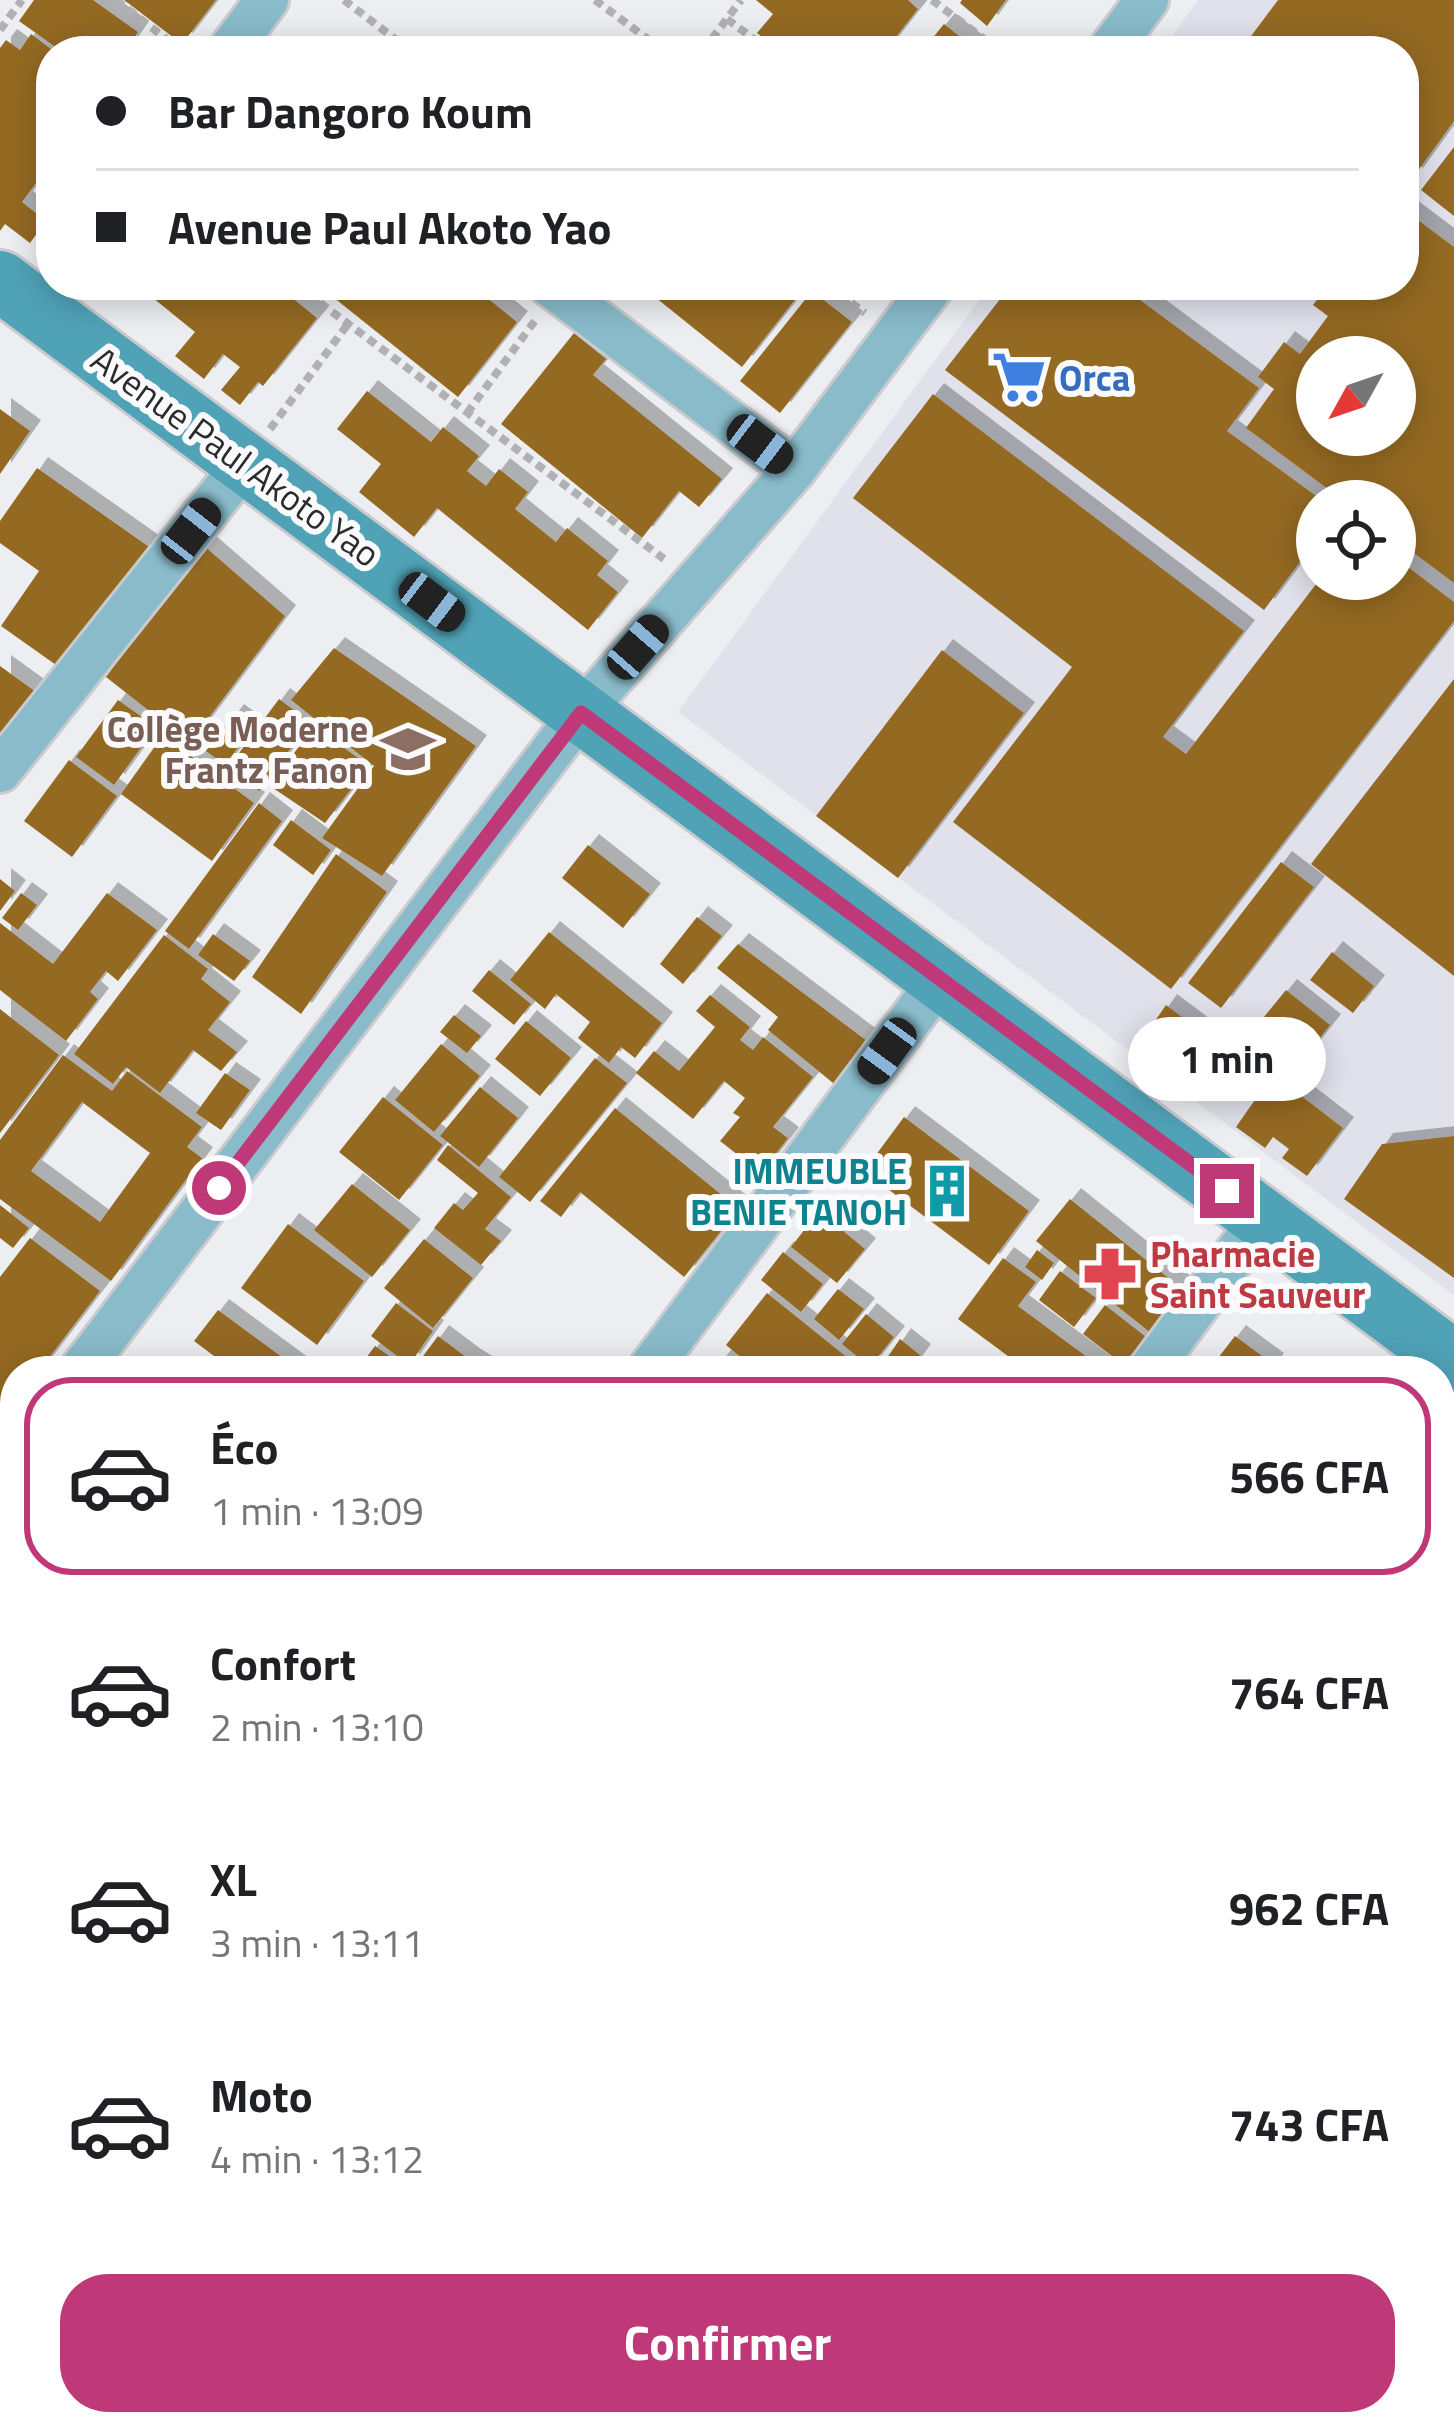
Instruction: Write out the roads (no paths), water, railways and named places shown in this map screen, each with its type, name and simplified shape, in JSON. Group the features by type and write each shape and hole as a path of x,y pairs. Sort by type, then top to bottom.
{"street":[{"path":"240,36 267,0"},
{"path":"1120,36 1147,0"},
{"name":"Avenue Paul Akoto Yao","path":"40,300 246,462 1263,1217 1434,1356"},
{"path":"570,300 794,470"},
{"path":"91,1356 581,713 794,470 922,300"},
{"path":"0,771 246,462"},
{"path":"659,1356 940,980"},
{"path":"1160,1356 1263,1217"}],"place":[{"name":"Orca","path":"1019,377"},
{"name":"Collège Moderne Frantz Fanon","path":"408,749"},
{"name":"IMMEUBLE BENIE TANOH","path":"947,1191"},
{"name":"Pharmacie Saint Sauveur","path":"1110,1274"}]}
